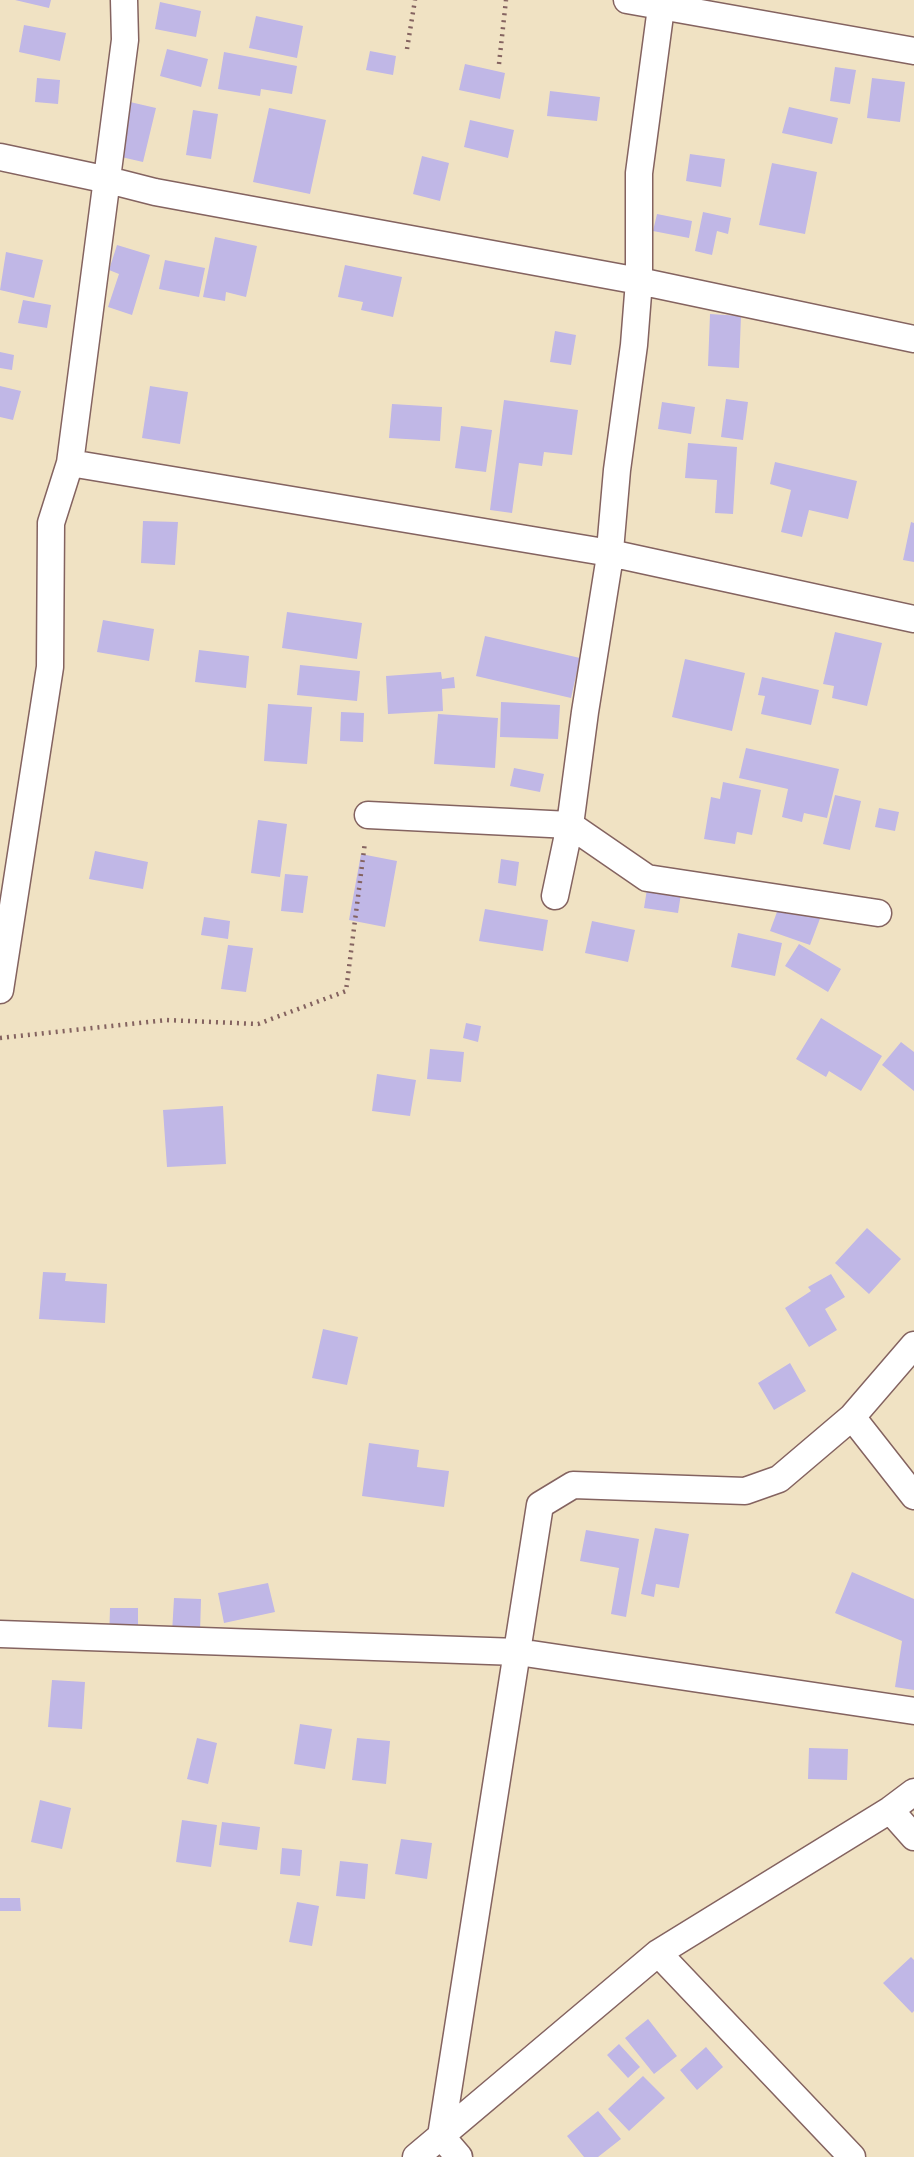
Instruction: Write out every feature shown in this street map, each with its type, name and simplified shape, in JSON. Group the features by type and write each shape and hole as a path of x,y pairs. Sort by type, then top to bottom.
{"street":[{"path":"0,990 50,667 51,523 70,463 125,40 124,0"},
{"path":"627,0 662,4 914,51"},
{"path":"555,896 570,825 610,553 639,281 639,173 662,4"},
{"path":"0,158 155,192 639,281 914,339"},
{"path":"70,463 610,553 914,619"},
{"path":"369,815 570,825 647,878 878,913"},
{"path":"459,2157 441,2136 540,1505 573,1485 745,1491 779,1479 852,1417 914,1345"},
{"path":"852,1417 914,1496"},
{"path":"0,1634 518,1652 914,1711"},
{"path":"416,2157 658,1953 890,1810 914,1792"},
{"path":"890,1810 914,1837"},
{"path":"658,1953 852,2157"}],"path":[{"path":"407,49 415,0"},
{"path":"499,64 506,0"},
{"path":"0,1038 166,1020 258,1024 346,991 369,815"}],"building":[{"path":"15,0 51,0 49,8"},
{"path":"160,2 201,11 196,37 155,29"},
{"path":"256,16 303,26 297,58 249,48"},
{"path":"24,25 66,33 60,61 19,52"},
{"path":"167,49 208,59 201,87 160,76"},
{"path":"370,51 396,56 393,75 366,70"},
{"path":"224,52 297,66 292,94 261,89 260,96 218,89"},
{"path":"465,64 505,73 500,99 459,90"},
{"path":"835,67 856,70 850,104 830,101"},
{"path":"37,78 60,80 58,104 35,102"},
{"path":"872,78 905,82 900,122 867,118"},
{"path":"550,91 600,97 597,121 547,116"},
{"path":"130,102 156,108 143,162 117,156"},
{"path":"789,107 838,118 832,144 782,133"},
{"path":"269,108 326,120 310,194 253,182"},
{"path":"193,110 218,114 211,159 186,155"},
{"path":"470,120 514,130 508,158 464,147"},
{"path":"690,154 725,159 721,187 686,181"},
{"path":"422,156 449,163 440,201 413,194"},
{"path":"772,163 817,172 805,234 759,225"},
{"path":"703,212 731,218 728,234 717,231 712,255 695,251"},
{"path":"657,214 692,221 689,238 653,231"},
{"path":"215,237 257,246 246,297 226,292 225,301 203,297"},
{"path":"117,245 150,255 132,315 108,307 119,274 109,270"},
{"path":"6,252 43,260 34,298 0,290"},
{"path":"165,260 205,268 199,297 159,289"},
{"path":"345,265 402,277 393,317 361,310 363,302 338,297"},
{"path":"23,300 51,305 47,328 18,323"},
{"path":"710,314 741,316 739,368 708,366"},
{"path":"555,331 576,335 571,365 550,362"},
{"path":"0,352 14,355 12,370 0,368"},
{"path":"0,386 21,391 13,420 0,417"},
{"path":"150,386 188,392 180,444 142,438"},
{"path":"726,399 748,402 743,440 721,437"},
{"path":"504,400 578,410 572,455 544,452 542,466 519,463 512,513 490,510"},
{"path":"662,402 695,407 691,434 658,429"},
{"path":"392,404 442,407 440,441 389,438"},
{"path":"461,426 492,430 486,472 455,468"},
{"path":"688,443 737,447 733,514 715,513 717,480 685,478"},
{"path":"775,462 857,481 848,519 809,510 802,537 781,532 791,490 770,484"},
{"path":"143,521 178,522 175,565 141,563"},
{"path":"911,522 914,523 914,562 903,560"},
{"path":"287,612 362,623 357,659 282,648"},
{"path":"103,620 154,629 149,661 97,652"},
{"path":"835,632 882,643 867,706 832,698 834,686 823,684"},
{"path":"485,636 580,658 571,698 476,676"},
{"path":"199,650 249,656 246,688 195,682"},
{"path":"685,659 745,673 732,731 672,717"},
{"path":"300,665 360,671 357,701 297,695"},
{"path":"441,672 442,679 454,677 455,688 442,689 443,711 388,714 386,676"},
{"path":"762,677 819,690 811,725 761,714 765,696 758,695"},
{"path":"501,702 560,705 558,739 500,737"},
{"path":"268,704 312,707 307,764 264,761"},
{"path":"341,712 364,713 363,742 340,741"},
{"path":"438,714 498,718 495,768 434,764"},
{"path":"746,748 839,769 827,818 804,813 802,822 782,817 788,789 739,778"},
{"path":"514,768 544,774 540,792 510,786"},
{"path":"723,782 761,790 752,835 737,832 735,844 704,839 711,797 720,799"},
{"path":"835,795 861,801 850,850 823,844"},
{"path":"879,808 899,812 895,831 875,827"},
{"path":"258,820 287,824 280,877 251,873"},
{"path":"95,851 148,862 143,889 89,879"},
{"path":"361,854 397,861 385,927 349,920"},
{"path":"501,859 519,862 516,886 498,883"},
{"path":"285,874 308,876 303,913 281,911"},
{"path":"647,889 681,894 678,913 644,908"},
{"path":"781,901 821,916 810,945 770,931"},
{"path":"485,909 548,920 543,951 479,941"},
{"path":"204,917 230,921 228,939 201,935"},
{"path":"592,921 635,930 628,962 585,953"},
{"path":"738,933 782,943 775,976 731,967"},
{"path":"799,944 841,969 828,992 785,966"},
{"path":"228,945 253,948 246,992 221,989"},
{"path":"821,1018 882,1056 861,1091 829,1071 826,1077 796,1059"},
{"path":"466,1023 481,1026 478,1042 463,1038"},
{"path":"901,1042 914,1052 914,1091 882,1065"},
{"path":"430,1049 464,1052 461,1082 427,1079"},
{"path":"377,1074 416,1080 410,1116 372,1111"},
{"path":"223,1106 226,1164 167,1167 163,1110"},
{"path":"867,1228 901,1259 869,1294 835,1263"},
{"path":"43,1272 66,1273 65,1281 107,1284 105,1323 39,1319"},
{"path":"831,1274 845,1297 825,1309 837,1330 809,1347 785,1308 811,1291 808,1287"},
{"path":"323,1329 358,1337 347,1385 312,1378"},
{"path":"790,1363 806,1391 774,1410 758,1383"},
{"path":"369,1443 419,1450 417,1467 449,1471 444,1507 362,1496"},
{"path":"655,1528 689,1534 679,1588 656,1584 654,1597 641,1594"},
{"path":"586,1530 639,1539 626,1617 611,1614 619,1568 580,1561"},
{"path":"852,1572 914,1599 914,1690 895,1687 902,1641 835,1613"},
{"path":"268,1583 275,1612 224,1623 218,1593"},
{"path":"174,1598 201,1599 200,1634 172,1633"},
{"path":"110,1608 138,1608 138,1642 109,1641"},
{"path":"52,1680 85,1682 82,1729 48,1727"},
{"path":"300,1724 332,1729 325,1769 294,1764"},
{"path":"197,1738 217,1743 208,1784 187,1779"},
{"path":"357,1738 390,1741 386,1784 352,1780"},
{"path":"809,1748 848,1749 847,1780 808,1779"},
{"path":"40,1800 71,1808 62,1849 31,1842"},
{"path":"182,1820 217,1825 211,1867 176,1862"},
{"path":"222,1822 260,1827 257,1850 219,1845"},
{"path":"401,1839 432,1843 427,1879 395,1874"},
{"path":"282,1848 302,1850 300,1876 280,1874"},
{"path":"340,1861 368,1864 365,1899 336,1896"},
{"path":"0,1898 20,1898 21,1911 0,1911"},
{"path":"297,1902 319,1906 312,1946 289,1942"},
{"path":"911,1957 914,1960 912,2013 883,1983"},
{"path":"648,2019 677,2056 654,2074 625,2038"},
{"path":"619,2044 640,2067 628,2078 607,2055"},
{"path":"706,2047 723,2067 697,2090 680,2070"},
{"path":"643,2076 665,2098 629,2131 608,2109"},
{"path":"598,2111 621,2139 598,2157 584,2157 567,2136"}]}
